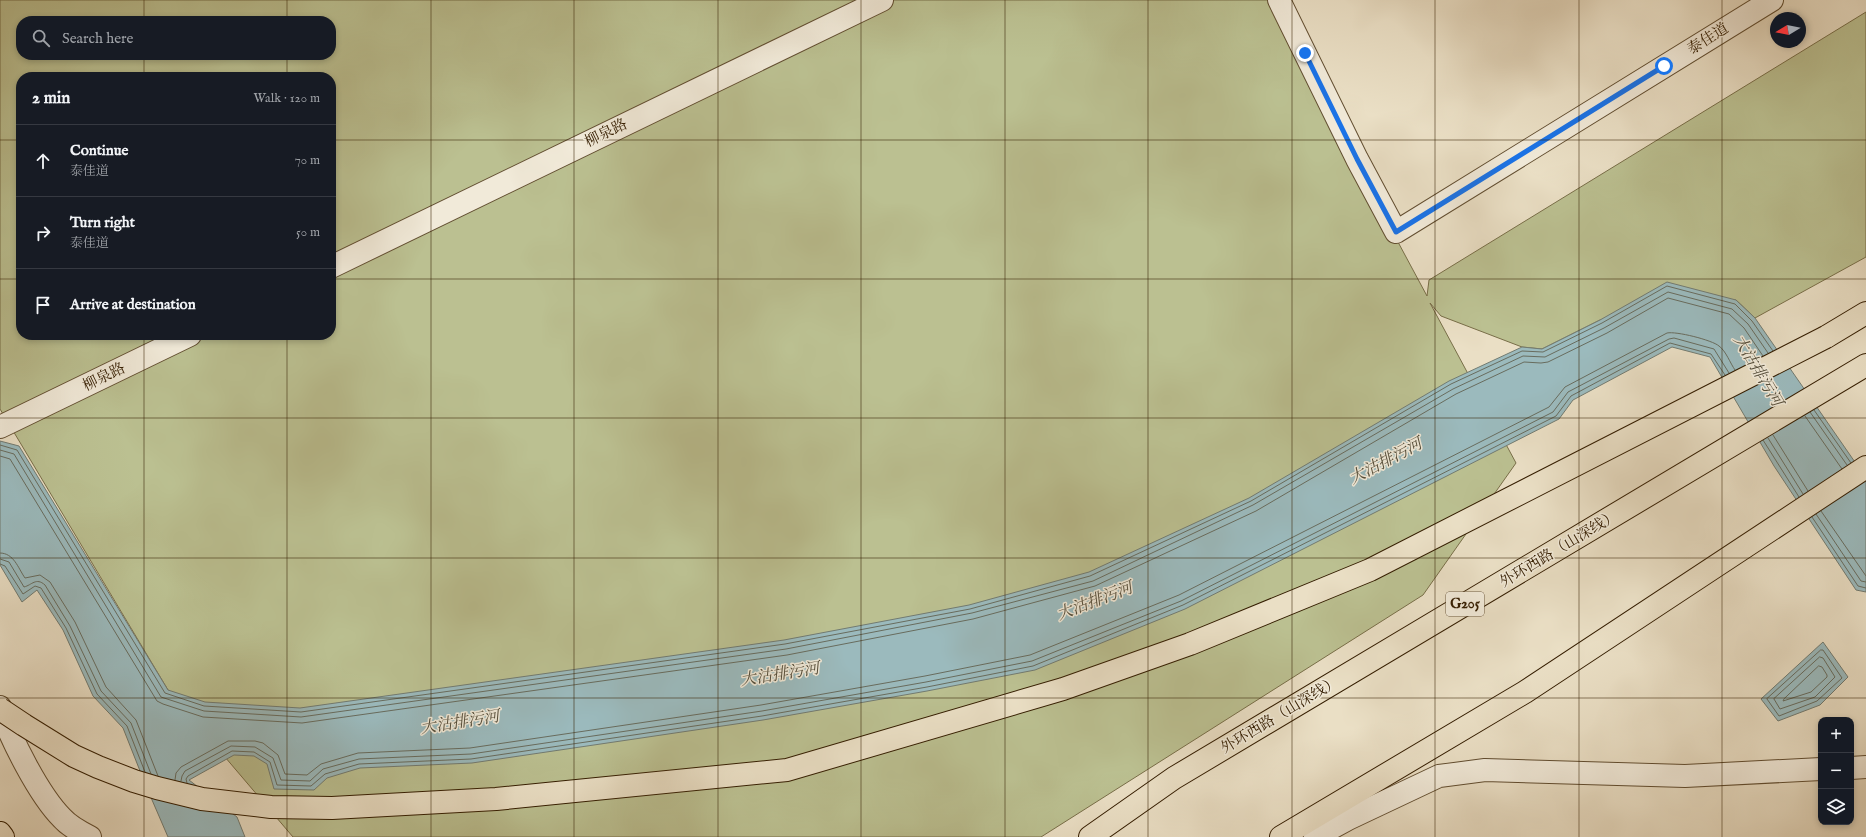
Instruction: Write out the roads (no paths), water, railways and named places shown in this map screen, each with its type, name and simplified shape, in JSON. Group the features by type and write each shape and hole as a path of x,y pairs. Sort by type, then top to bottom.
{"highway":[{"path":"0,708 24,725 74,756 98,768 157,788 202,799 271,806 332,808 467,801 787,770 1063,688 1190,644 1356,576 1826,337 1866,313"},
{"name":"外环西路（山深线）","path":"1090,837 1174,778 1866,365"},
{"path":"1281,837 1525,692 1866,467"},
{"path":"0,832 3,837"}],"street":[{"name":"柳泉路","path":"336,265 882,0"},
{"name":"泰佳道","path":"1279,0 1357,159 1396,232 1772,0"},
{"name":"柳泉路","path":"9,422 180,340"},
{"path":"0,708 18,749 49,802 62,818 90,837"},
{"path":"1854,768 1866,767"},
{"path":"1315,837 1348,819 1439,776 1485,770 1685,776 1818,770"}],"water":[{"name":"大沽排污河","path":"1667,282 1736,300 1755,318 1866,478 1866,592 1856,590 1774,466 1710,357 1672,347 1573,400 1559,419 1185,609 1035,670 763,720 472,763 360,768 327,778 314,790 274,789 267,764 254,756 234,755 189,780 237,817 245,837 168,837 123,728 93,696 63,630 37,590 22,602 0,565 0,441 19,446 168,690 205,702 300,708 784,640 969,605 1089,572 1249,498 1449,381 1522,347 1542,349 1600,320"},
{"path":"1823,642 1848,677 1820,705 1778,721 1761,699"}]}
